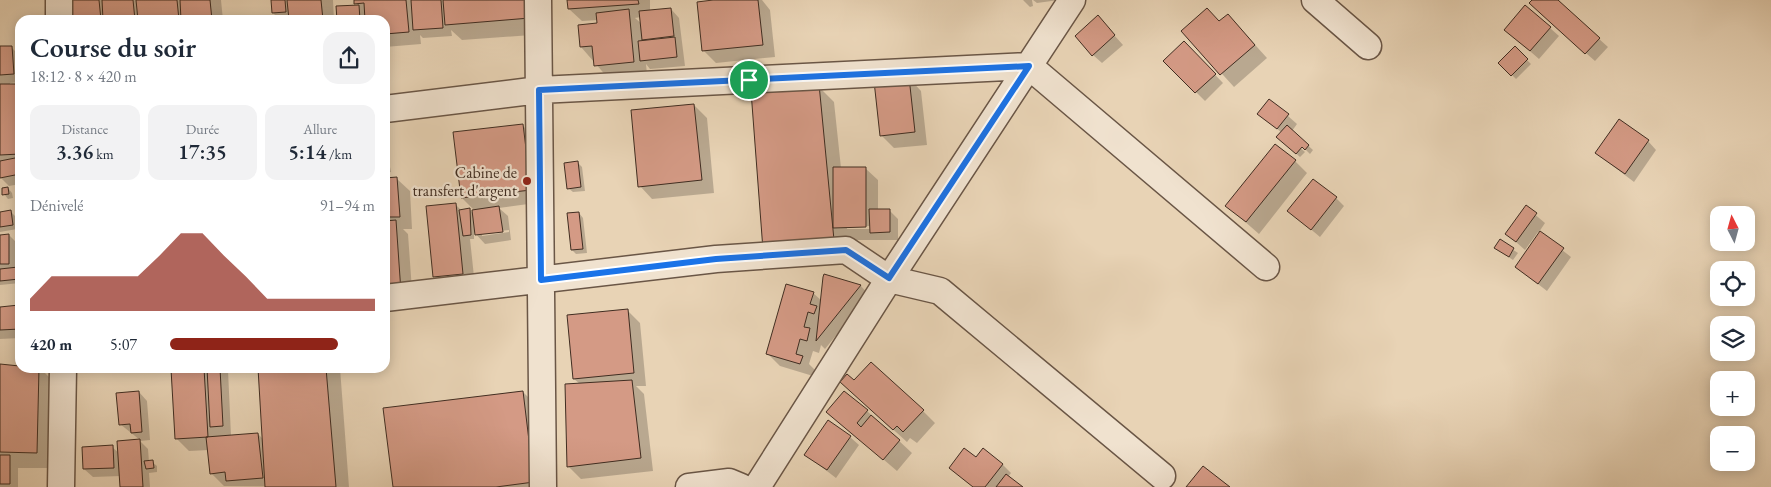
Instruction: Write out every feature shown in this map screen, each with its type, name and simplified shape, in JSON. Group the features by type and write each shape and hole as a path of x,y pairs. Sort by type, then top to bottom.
{"street":[{"path":"59,0 59,15"},
{"path":"538,0 543,487"},
{"path":"757,487 889,278 1072,0"},
{"path":"1315,0 1368,46"},
{"path":"390,108 539,90 1029,66 1266,267"},
{"path":"390,297 716,259 846,250 889,278 940,291 1042,379 1162,476"},
{"path":"61,487 63,373"},
{"path":"689,487 729,482 741,487"}],"building":[{"path":"61,0 99,0 100,15 62,15"},
{"path":"102,0 133,0 134,15 103,15"},
{"path":"136,0 177,0 178,15 138,15"},
{"path":"180,0 210,0 212,15 181,15"},
{"path":"271,0 285,0 286,12 272,13"},
{"path":"287,0 321,0 322,15 288,15"},
{"path":"354,0 406,0 409,32 390,34 390,15 365,15 364,3 354,4"},
{"path":"411,0 441,0 443,28 413,30"},
{"path":"443,0 528,0 530,18 445,25"},
{"path":"567,0 638,0 639,4 568,9"},
{"path":"758,0 763,45 702,51 697,2"},
{"path":"1532,0 1558,0 1600,38 1585,54 1529,3"},
{"path":"359,5 360,15 337,15 336,6"},
{"path":"1525,5 1551,27 1530,51 1504,30"},
{"path":"671,8 674,36 642,40 639,11"},
{"path":"1207,8 1219,21 1228,14 1255,45 1220,75 1181,31"},
{"path":"629,9 634,62 594,66 592,46 580,47 578,25 597,23 596,13"},
{"path":"1098,15 1115,35 1092,56 1075,36"},
{"path":"675,37 677,57 640,61 638,41"},
{"path":"1184,41 1216,74 1195,93 1163,61"},
{"path":"0,46 12,46 14,74 0,75"},
{"path":"1515,46 1528,59 1511,76 1498,63"},
{"path":"909,77 915,132 880,136 874,81"},
{"path":"0,84 15,84 15,154 0,155"},
{"path":"819,84 834,240 763,250 751,91"},
{"path":"1269,99 1289,114 1277,129 1257,114"},
{"path":"694,104 702,180 638,187 631,110"},
{"path":"1619,119 1649,140 1625,174 1595,153"},
{"path":"523,124 531,190 461,198 453,132"},
{"path":"1287,125 1309,145 1305,150 1302,147 1296,154 1276,137"},
{"path":"1275,144 1296,160 1246,222 1225,206"},
{"path":"15,158 15,175 0,178 0,161"},
{"path":"578,161 581,187 567,189 564,163"},
{"path":"833,167 866,167 866,227 833,228"},
{"path":"397,177 400,217 390,217 390,178"},
{"path":"1313,179 1337,197 1311,230 1287,211"},
{"path":"8,187 9,194 2,195 2,188"},
{"path":"456,203 463,274 433,277 426,206"},
{"path":"1526,205 1537,213 1516,242 1505,234"},
{"path":"499,206 503,232 475,235 472,210"},
{"path":"470,208 471,235 463,236 459,210"},
{"path":"869,209 890,209 890,232 870,233"},
{"path":"11,210 13,225 0,227 0,212"},
{"path":"579,212 583,249 571,250 567,213"},
{"path":"396,220 401,292 390,293 390,221"},
{"path":"1540,231 1564,248 1538,284 1515,267"},
{"path":"9,234 9,264 0,264 0,235"},
{"path":"1500,239 1514,248 1509,257 1494,248"},
{"path":"15,267 15,279 0,281 0,269"},
{"path":"824,274 861,285 816,341 823,277"},
{"path":"786,284 814,292 810,304 817,306 814,314 808,312 804,327 810,328 807,341 800,339 796,354 803,356 800,364 766,354"},
{"path":"15,305 15,329 0,330 0,307"},
{"path":"628,309 634,373 573,379 567,315"},
{"path":"871,362 924,410 903,432 897,426 893,430 840,382 847,374 854,380"},
{"path":"0,364 15,366 15,373 39,373 37,453 0,452"},
{"path":"171,373 204,373 208,437 175,439"},
{"path":"207,373 220,373 223,426 210,427"},
{"path":"258,373 326,373 336,487 265,487"},
{"path":"632,380 641,458 567,467 565,384"},
{"path":"139,391 142,432 131,433 130,424 119,425 116,393"},
{"path":"523,391 534,482 496,487 393,487 383,408"},
{"path":"844,391 868,410 857,423 861,427 871,415 900,440 883,460 826,412"},
{"path":"828,420 851,436 827,470 804,455"},
{"path":"258,433 263,478 226,481 225,472 210,474 206,437"},
{"path":"140,439 143,487 120,487 117,441"},
{"path":"113,445 114,468 83,469 82,447"},
{"path":"964,448 976,457 983,448 1003,464 985,487 973,487 949,468"},
{"path":"0,455 10,455 10,484 0,484"},
{"path":"153,460 154,468 146,469 144,461"},
{"path":"1203,466 1230,487 1186,487"},
{"path":"1006,474 1023,487 996,487"}],"place":[{"name":"Cabine de transfert d'argent","path":"527,181"}],"route":[{"path":"1029,66 889,278 846,250 716,259 541,280 539,90 749,80 1029,66"}]}
